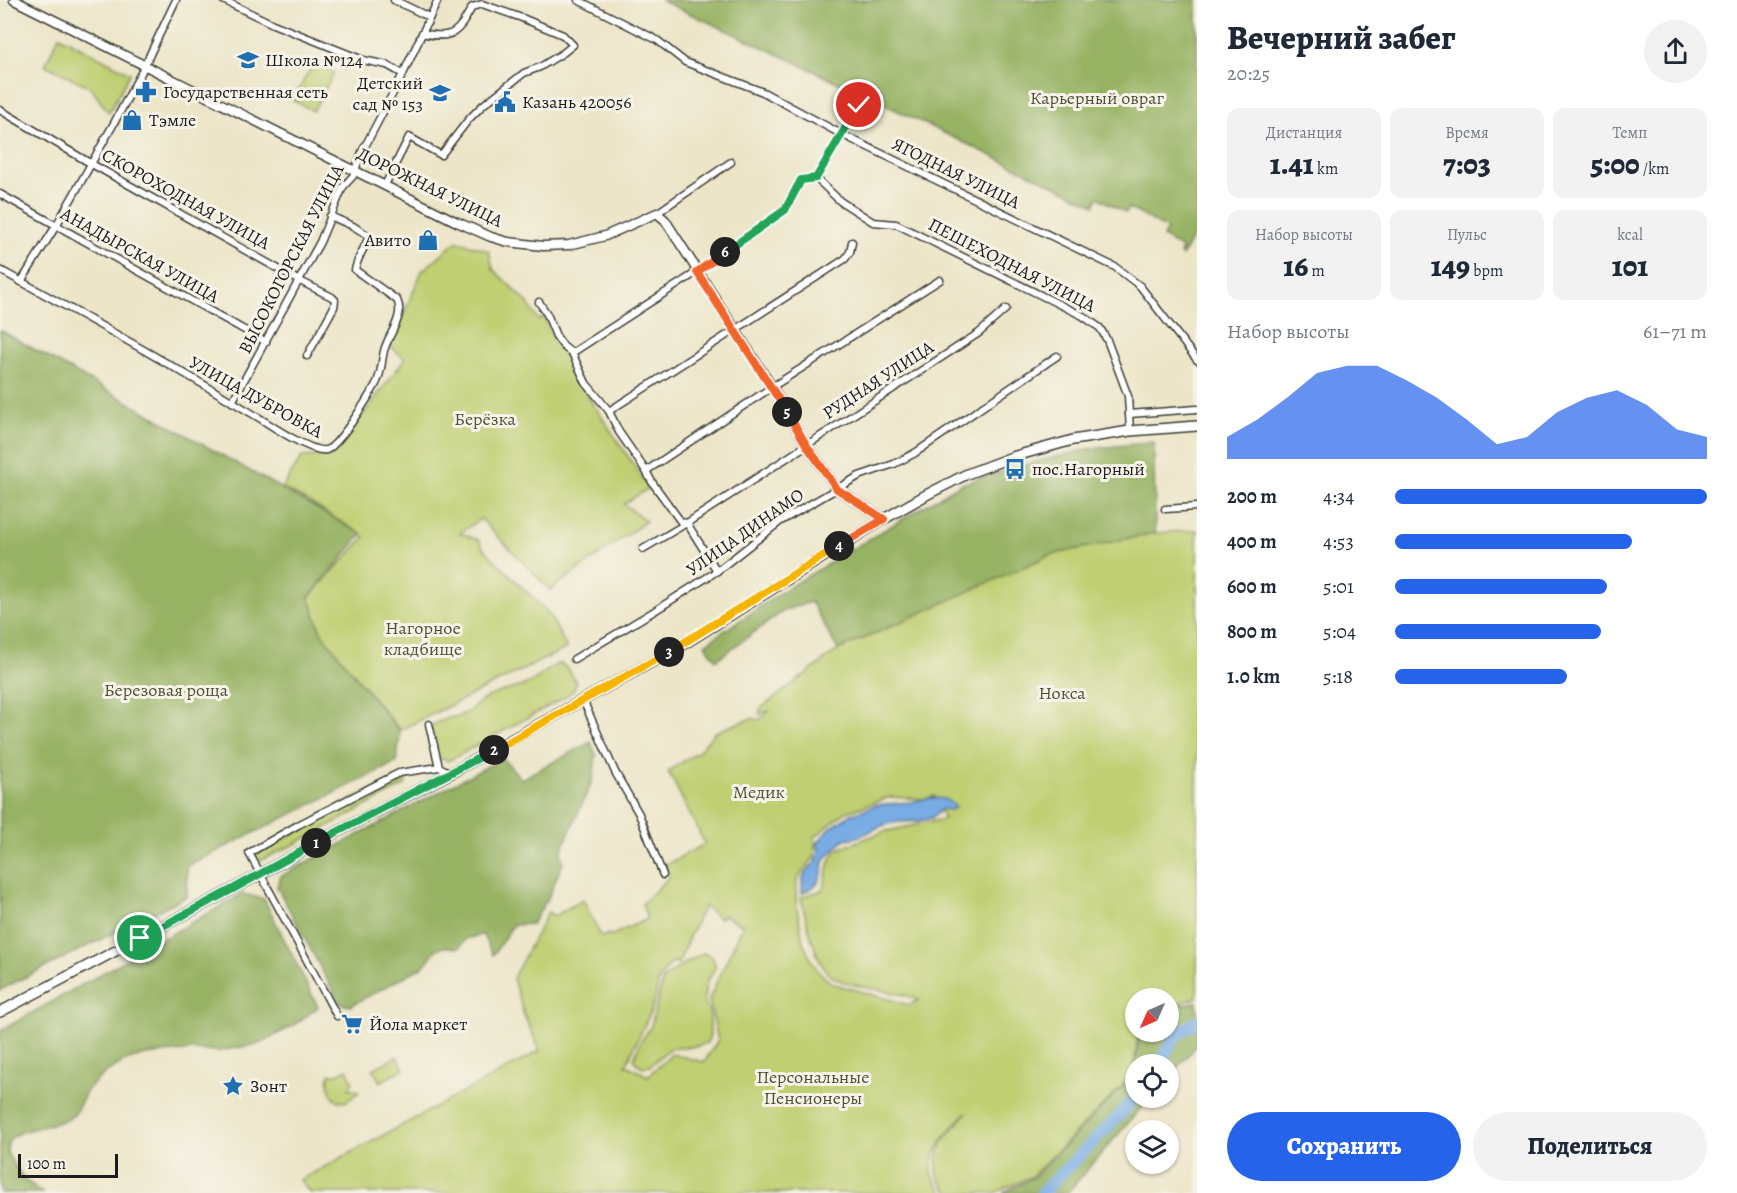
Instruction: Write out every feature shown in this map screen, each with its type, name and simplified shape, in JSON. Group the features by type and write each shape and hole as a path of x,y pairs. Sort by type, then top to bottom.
{"main road":[{"path":"0,1012 451,773 681,646 884,519 967,474 1012,457 1073,440 1130,431 1197,426"}],"street":[{"name":"ДОРОЖНАЯ УЛИЦА","path":"14,0 491,237 523,245 569,245 605,236 657,213"},
{"path":"21,282 56,226 113,125 176,0"},
{"path":"223,0 279,27 363,60 387,65 403,74"},
{"path":"394,0 429,17"},
{"name":"ВЫСОКОГОРСКАЯ УЛИЦА","path":"232,402 320,242 343,187 352,176 438,0"},
{"name":"ЯГОДНАЯ УЛИЦА","path":"578,0 657,40 685,62 763,92 841,134 1115,267 1140,286 1197,360"},
{"path":"386,185 409,137 441,155 469,118 489,100 524,73 540,67 573,45 563,35 482,4 472,7 456,31 448,35 437,36 422,33"},
{"path":"572,353 697,272 785,210 801,180 816,178 859,105"},
{"name":"СКОРОХОДНАЯ УЛИЦА","path":"0,110 90,163 332,297 335,300 334,308 307,356"},
{"path":"731,162 657,213 664,220 772,387 807,446 837,489 884,519"},
{"name":"ПЕШЕХОДНАЯ УЛИЦА","path":"816,178 840,201 873,222 896,224 1083,316 1101,328 1128,396 1130,431"},
{"name":"АНАДЫРСКАЯ УЛИЦА","path":"0,194 266,342"},
{"name":"УЛИЦА ДУБРОВКА","path":"0,270 292,438 322,451 330,449 364,404 380,378 384,352 398,319 400,306 397,300 355,270 356,262 369,236 330,216"},
{"path":"609,411 845,259 850,252 852,242"},
{"path":"646,471 940,280"},
{"path":"539,302 556,336 572,353 586,383 609,411 619,432 652,482 681,522 687,523 717,571"},
{"name":"РУДНАЯ УЛИЦА","path":"643,549 807,446 979,333 1006,309"},
{"name":"УЛИЦА ДИНАМО","path":"574,659 717,571 781,521 859,476 894,464 915,453 1057,356"},
{"path":"1129,414 1197,409"},
{"path":"1165,509 1197,507"},
{"path":"583,700 615,772 639,814 663,875"},
{"path":"429,724 439,767"},
{"path":"336,1016 249,853 399,773 439,767 451,773"}],"green space":[{"name":"Карьерный овраг","path":"660,0 1197,0 1197,229 1182,256 1180,254 1182,249 1163,237 1167,229 1129,208 1126,213 1098,197 1095,205"},
{"path":"59,36 130,73 109,113 90,87 45,65"},
{"path":"314,62 334,73 313,111 293,100"},
{"name":"Берёзка","path":"457,241 489,251 493,269 527,302 539,321 544,316 554,340 568,359 581,386 649,488 624,504 646,521 550,590 481,519 460,533 479,540 483,548 549,614 567,648 400,730 321,634 309,597 365,537 282,488 302,457 332,455 405,359 390,346 422,271"},
{"name":"Березовая роща","path":"0,330 362,534 309,597 322,634 400,732 397,762 187,866 187,896 0,990"},
{"path":"1154,442 1155,533 1050,555 838,650 811,602 785,610 716,660 705,644 786,589 961,484 1038,461 1089,449"},
{"path":"1197,530 1197,998 1179,1003 1179,988 1125,988 1125,1042 1137,1042 1135,1054 1125,1054 1125,1083 1032,1176 995,1193 950,1193 940,1181 937,1158 946,1137 967,1112 949,1131 934,1156 932,1172 943,1193 310,1193 300,1180 540,1051 524,1015 513,978 548,912 555,916 583,899 601,937 609,934 610,936 645,920 647,918 642,904 669,877 665,865 705,844 668,771 698,752 715,732 752,718 759,720 770,711 759,714 761,708 838,650 890,627 1027,559 1155,533","holes":["935,796 944,819 883,832 836,850 830,861 823,890 801,897 815,950 830,975 838,980 919,1000 909,1005 831,983 818,971 803,942 796,902 797,880 815,856 815,837 844,813 890,797 926,799","704,906 720,919 723,915 743,925 709,999 718,1040 704,1062 672,1054 648,1076 626,1065 651,1011 659,979 673,961 678,964"]},
{"path":"560,663 573,677 576,683 574,690 562,699 448,761 436,757 428,733 433,724 465,713 493,695 520,687"},
{"path":"591,742 596,755 593,779 561,852 563,863 548,898 532,924 513,925 493,955 482,934 467,938 458,948 439,948 422,967 350,1006 339,1002 277,887 281,876 503,758 521,779"},
{"path":"399,777 404,777 405,785 257,862 254,856 316,820 322,814"},
{"path":"242,894 264,899 318,1007 294,1025 259,1044 219,1051 193,1050 145,1055 125,1061 106,1072 88,1089 74,1115 67,1120 21,1132 12,1137 8,1143 7,1153 24,1179 43,1193 0,1193 0,1031"},
{"path":"703,953 712,957 716,966 706,984 704,999 710,1015 710,1035 707,1043 669,1049 650,1066 643,1067 636,1063 634,1058 651,1026 663,979"},
{"path":"1197,1002 1197,1045 1179,1066 1179,1054 1137,1054 1139,1042 1179,1042 1179,1005"},
{"path":"397,1056 404,1069 380,1082 373,1069"},
{"path":"347,1069 353,1082 349,1089 359,1092 342,1102 331,1093 328,1083 330,1074 337,1074"},
{"path":"1125,1084 1125,1108 1141,1108 1131,1120 1125,1120 1125,1127 1067,1193 1003,1193 1034,1177"}],"water":[{"path":"929,798 945,799 956,807 951,810 942,809 926,820 888,824 851,839 844,839 824,860 823,872 819,880 813,887 802,893 803,878 818,856 818,842 830,828 850,815 876,805"}],"waterway":[{"name":"Нокса","path":"1165,1054 1175,1036 1197,1021"},
{"name":"Нокса","path":"1042,1193 1126,1108"}],"place":[{"name":"Школа №124","path":"248,60"},
{"name":"Государственная сеть","path":"146,92"},
{"name":"Детский сад № 153","path":"440,93"},
{"name":"Казань 420056","path":"505,102"},
{"name":"Тэмле","path":"132,120"},
{"name":"Авито","path":"428,240"},
{"name":"пос.Нагорный","path":"1015,469"},
{"name":"Йола маркет","path":"352,1024"},
{"name":"Зонт","path":"233,1086"}],"route":[{"path":"140,938 451,773 681,646 884,519 837,489 807,446 772,387 697,272 785,210 801,180 816,178 859,105"}],"park label":[{"name":"Нагорное кладбище","path":"423,638"},
{"name":"Медик","path":"759,792"},
{"name":"Персональные Пенсионеры","path":"813,1087"}]}
